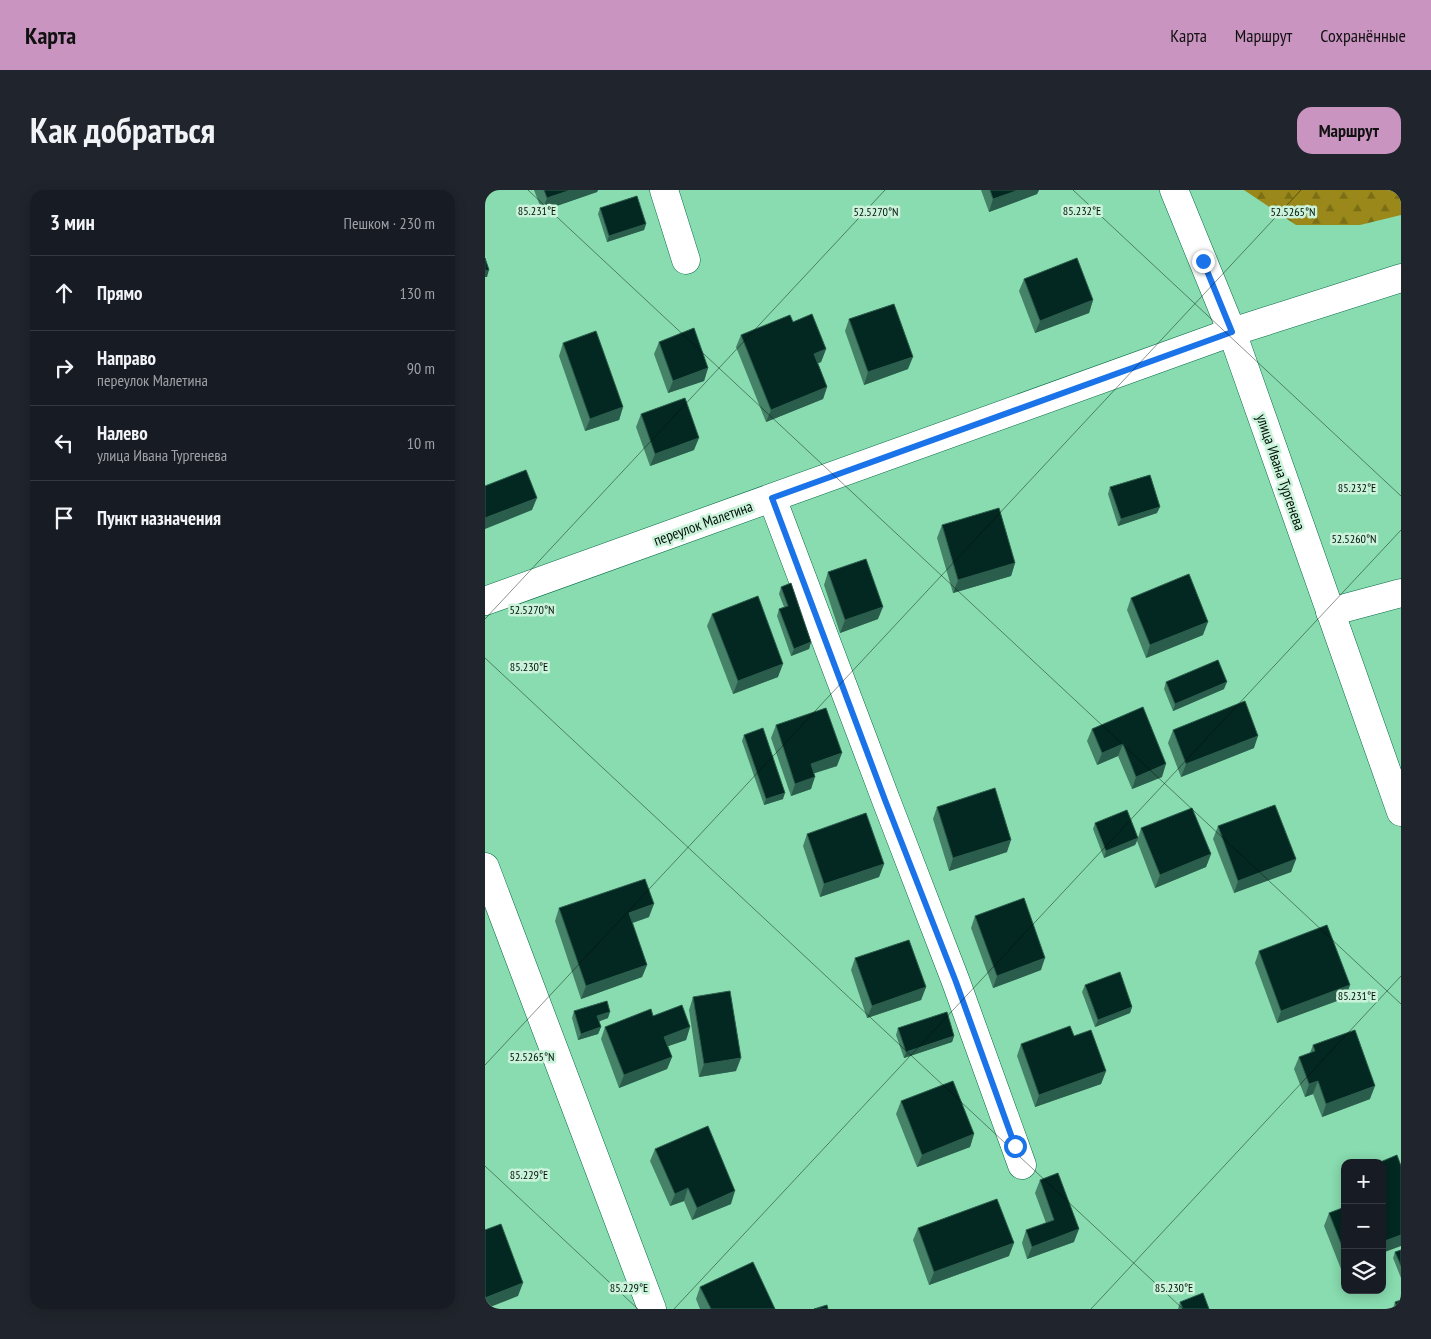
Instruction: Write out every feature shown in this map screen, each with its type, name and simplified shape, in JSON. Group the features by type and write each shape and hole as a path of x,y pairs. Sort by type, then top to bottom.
{"street":[{"path":"664,190 686,260"},
{"name":"улица Ивана Тургенева","path":"1174,190 1232,332 1401,812"},
{"name":"переулок Малетина","path":"485,601 1232,332 1401,278"},
{"path":"772,498 885,800 956,982 1022,1165"},
{"path":"1330,612 1401,593"},
{"path":"485,867 652,1309"}],"green space":[{"path":"1244,190 1401,190 1401,215 1360,225 1296,225"}],"building":[{"path":"544,190 571,190 547,198"},
{"path":"990,190 1019,190 993,199"},
{"path":"637,196 646,224 609,236 600,208"},
{"path":"485,258 489,270 485,271"},
{"path":"1077,258 1093,300 1040,321 1024,279"},
{"path":"894,304 913,357 868,372 849,319"},
{"path":"812,314 826,349 814,354 827,387 771,410 741,335 790,315 793,322"},
{"path":"694,328 708,368 673,381 659,342"},
{"path":"596,331 623,407 590,419 563,343"},
{"path":"685,398 699,438 655,454 641,414"},
{"path":"526,470 537,498 485,518 485,486"},
{"path":"1150,475 1160,507 1121,519 1110,487"},
{"path":"999,508 1015,563 958,580 942,525"},
{"path":"866,559 883,607 845,620 828,572"},
{"path":"1189,574 1208,622 1150,645 1131,598"},
{"path":"791,583 811,642 794,649 779,609 788,606 781,587"},
{"path":"758,596 783,664 738,681 712,614"},
{"path":"1218,660 1227,682 1175,704 1166,682"},
{"path":"1245,701 1258,736 1186,764 1173,730"},
{"path":"1143,707 1166,764 1136,777 1123,744 1102,753 1092,729"},
{"path":"826,708 842,753 811,764 815,777 795,784 776,725"},
{"path":"763,728 785,793 766,799 744,735"},
{"path":"995,788 1011,840 953,858 937,807"},
{"path":"1275,805 1296,859 1238,881 1218,826"},
{"path":"1192,808 1211,854 1160,875 1141,828"},
{"path":"1127,810 1138,838 1106,851 1095,823"},
{"path":"866,813 884,864 824,884 807,834"},
{"path":"645,879 654,904 629,913 647,965 586,986 559,908"},
{"path":"1024,898 1045,958 997,976 975,916"},
{"path":"1327,925 1350,985 1281,1011 1259,951"},
{"path":"909,940 926,987 872,1006 855,958"},
{"path":"1120,972 1132,1007 1098,1020 1085,985"},
{"path":"730,991 741,1058 704,1064 693,997"},
{"path":"607,1001 610,1012 597,1016 601,1027 581,1034 574,1011"},
{"path":"682,1005 690,1027 664,1037 672,1057 624,1075 605,1027 651,1009 653,1016"},
{"path":"947,1012 954,1036 906,1052 898,1028"},
{"path":"1070,1026 1074,1036 1091,1030 1106,1071 1039,1095 1021,1044"},
{"path":"1355,1030 1375,1086 1326,1104 1318,1081 1309,1084 1299,1057 1315,1051 1313,1045"},
{"path":"953,1081 974,1134 922,1155 901,1101"},
{"path":"708,1126 735,1191 697,1208 688,1188 675,1194 655,1149"},
{"path":"1397,1155 1401,1166 1401,1235 1386,1241 1386,1204 1386,1160"},
{"path":"1058,1173 1079,1229 1032,1247 1026,1230 1054,1220 1040,1180"},
{"path":"997,1199 1014,1243 934,1272 918,1228"},
{"path":"1341,1208 1341,1244 1329,1213"},
{"path":"501,1224 523,1283 485,1298 485,1230"},
{"path":"1401,1250 1401,1266 1395,1252"},
{"path":"753,1262 775,1309 711,1309 700,1287"},
{"path":"1203,1293 1209,1309 1183,1309 1180,1302"},
{"path":"1401,1300 1401,1309 1398,1309 1395,1302"},
{"path":"827,1305 828,1309 814,1309"}],"route":[{"path":"1015,1146 956,982 885,800 772,498 1232,332 1203,261"}]}
